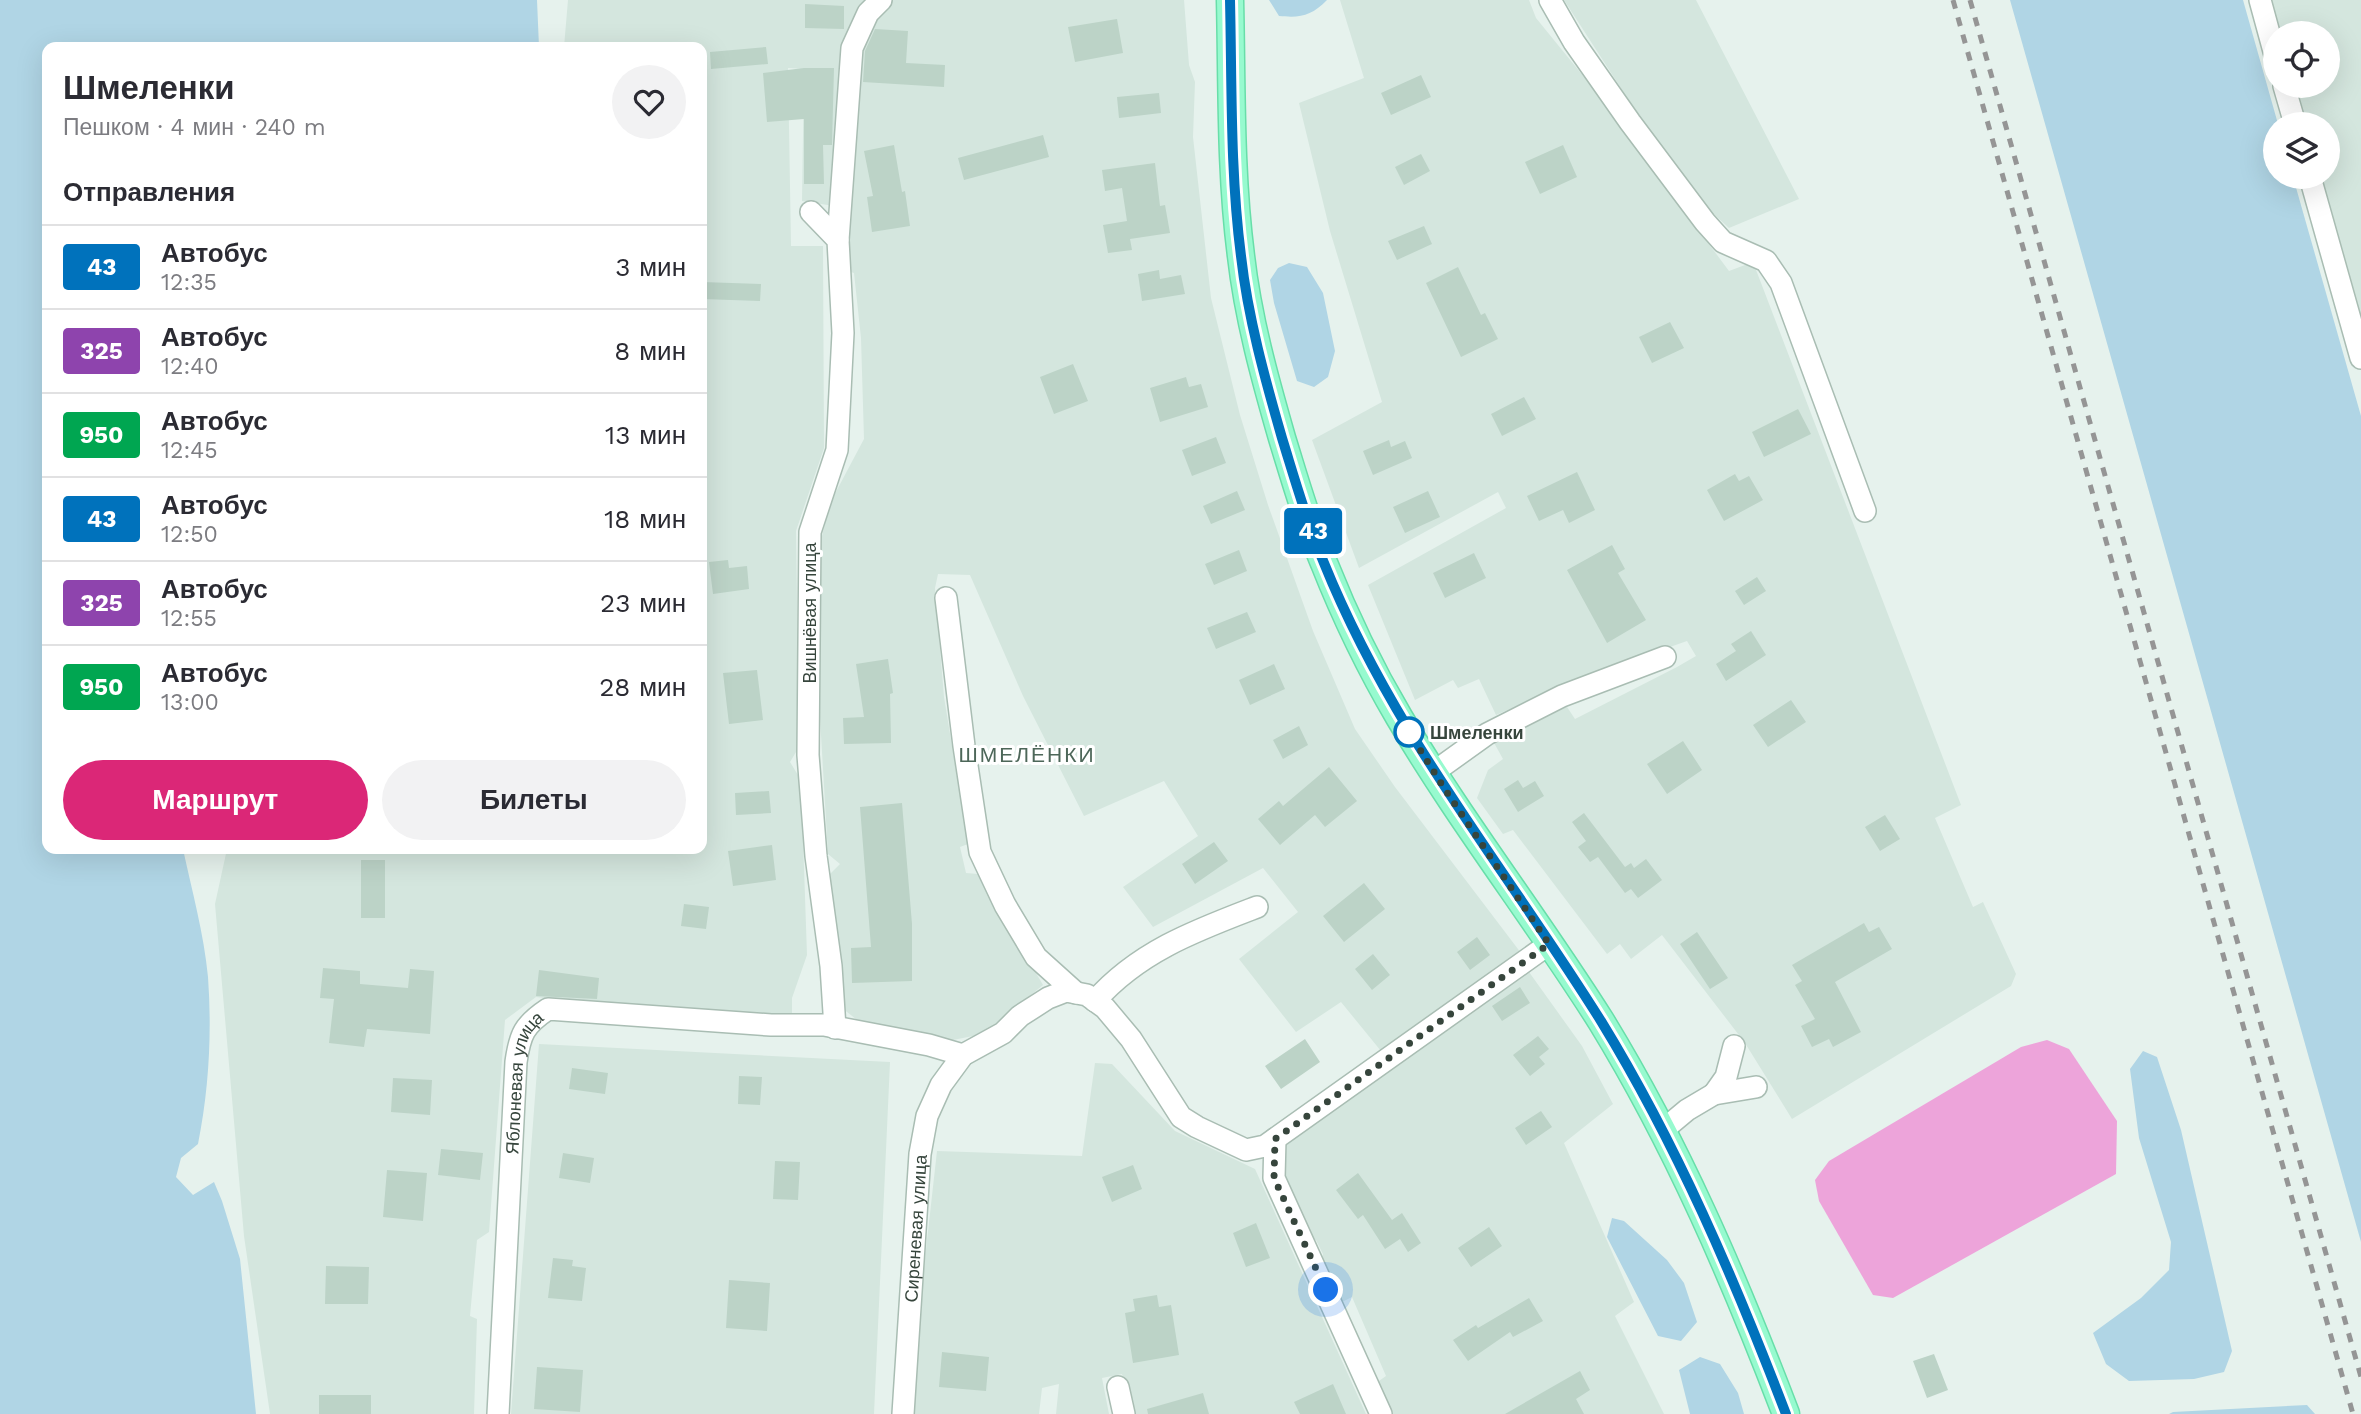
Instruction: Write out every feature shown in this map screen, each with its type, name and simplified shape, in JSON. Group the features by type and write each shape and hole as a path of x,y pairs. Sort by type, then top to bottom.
{"main road":[{"path":"1230,0 1233,160 1241,257 1265,380 1323,562 1361,647 1399,716 1600,1021 1663,1130 1745,1305 1787,1414"}],"street":[{"name":"Вишнёвая улица","path":"835,1028 831,966 816,856 808,755 810,532 837,450 843,333 838,240 852,48 868,13 881,0"},
{"path":"1550,0 1602,82 1689,202 1723,242 1766,261 1781,284 1865,511"},
{"path":"2260,0 2266,21"},
{"path":"2313,189 2361,358"},
{"path":"811,212 838,240"},
{"path":"946,598 980,852 1036,957 1086,997 1105,1008 1131,1039 1181,1117 1197,1128 1246,1150 1265,1146 1549,944"},
{"path":"1434,772 1488,734 1562,696 1665,657"},
{"path":"963,1055 1003,1033 1020,1016 1048,998 1066,991 1086,997 1109,985 1146,955 1257,906"},
{"name":"Яблоневая улица","path":"498,1414 516,1062 519,1038 531,1020 548,1009 835,1028 929,1045 963,1055"},
{"path":"1714,1094 1726,1077 1734,1046"},
{"name":"Сиреневая улица","path":"903,1414 920,1154 927,1116 941,1085 963,1055"},
{"path":"1663,1130 1687,1110 1714,1094 1756,1087"},
{"path":"1275,1139 1274,1178 1381,1414"},
{"path":"1118,1387 1124,1414"}],"shaded area":[{"path":"0,0 537,0 539,42 42,42 42,854 184,854 206,961 209,1040 205,1103 198,1144 181,1158 176,1177 193,1195 214,1182 222,1201 240,1259 256,1414 0,1414"},
{"path":"568,0 1184,0 1189,65 1195,82 1193,137 1211,298 1240,415 1268,505 1313,631 1355,729 1395,787 1521,953 1381,1051 1341,1002 1296,1032 1239,959 1298,912 1263,868 1153,927 1123,887 1198,836 1164,781 1084,816 1023,696 970,575 938,574 935,588 944,697 968,844 960,847 966,873 978,874 1043,985 993,1026 973,1036 943,1042 866,1027 842,1008 830,874 840,864 828,854 817,667 822,536 830,503 864,439 861,338 854,273 848,271 847,208 802,201 804,69 788,68 791,246 823,246 824,448 796,531 799,747 790,762 801,780 807,955 792,998 792,1020 596,1005 536,997 505,1020 489,1232 477,1240 470,1316 477,1319 474,1414 270,1414 244,1236 215,904 226,854 707,854 707,42 564,42"},
{"path":"1269,0 1327,0 1311,13 1294,17 1279,16"},
{"path":"1340,0 1529,0 1536,18 1584,77 1729,271 1753,262 1961,805 1935,818 1973,907 1983,902 2016,974 2011,986 1792,1119 1745,1043 1662,935 1631,959 1620,944 1607,954 1513,830 1503,834 1477,798 1488,770 1503,759 1493,741 1523,723 1567,707 1575,719 1677,667 1696,656 1687,641 1579,679 1496,715 1479,679 1458,688 1453,680 1415,700 1368,585 1506,508 1498,492 1359,568 1312,440 1382,402 1330,231 1299,103 1364,78"},
{"path":"1564,0 1696,0 1799,199 1729,228 1686,189"},
{"path":"2010,0 2243,0 2263,71 2263,98 2271,98 2275,112 2263,112 2263,189 2296,189 2361,416 2361,1242"},
{"path":"2260,0 2361,0 2361,358 2313,189 2340,189 2340,112 2292,112 2287,98 2340,98 2340,21 2270,21"},
{"path":"1289,263 1307,267 1323,293 1335,351 1328,377 1314,387 1297,381 1274,303 1270,280 1278,268"},
{"path":"1529,972 1582,1046 1613,1104 1564,1143 1634,1302 1615,1316 1664,1414 1391,1414 1376,1383 1386,1376 1352,1297 1342,1302 1322,1259 1323,1254 1316,1240 1310,1240 1285,1182 1280,1162 1284,1148 1306,1127"},
{"path":"2047,1040 2069,1049 2117,1121 2116,1174 1893,1298 1873,1295 1819,1201 1815,1180 1829,1161 2021,1047"},
{"path":"539,1044 890,1062 874,1414 511,1414"},
{"path":"2143,1051 2157,1057 2181,1130 2232,1351 2224,1372 2194,1379 2129,1381 2106,1364 2093,1333 2141,1298 2169,1270 2171,1242 2139,1138 2130,1069"},
{"path":"1095,1063 1112,1064 1175,1131 1255,1169 1366,1414 1131,1414 1122,1374 1102,1378 1109,1414 1056,1414 1059,1384 1042,1388 1039,1414 911,1414 916,1339 937,1151 1082,1156"},
{"path":"1612,1218 1624,1221 1667,1260 1684,1283 1697,1322 1681,1341 1658,1336 1607,1237"},
{"path":"1700,1357 1720,1364 1738,1393 1744,1414 1690,1414 1679,1370"},
{"path":"2307,1405 2315,1414 2169,1414 2173,1412"}],"building":[{"path":"805,4 844,6 844,29 805,28"},
{"path":"1117,19 1123,53 1075,62 1068,27"},
{"path":"875,29 908,31 906,63 945,65 944,87 863,82 865,51"},
{"path":"766,47 768,64 711,69 710,52"},
{"path":"804,68 834,68 832,145 823,145 824,184 804,184 804,119 767,122 763,73"},
{"path":"1421,75 1431,97 1391,115 1381,93"},
{"path":"1159,93 1161,113 1119,118 1117,97"},
{"path":"1043,135 1049,157 964,180 958,158"},
{"path":"894,145 910,226 872,232 867,197 873,196 864,151"},
{"path":"1563,145 1577,177 1540,194 1525,162"},
{"path":"1421,154 1430,171 1404,185 1395,167"},
{"path":"1155,163 1160,206 1165,205 1170,233 1130,239 1132,250 1108,253 1103,225 1127,221 1122,188 1105,191 1102,170"},
{"path":"1424,226 1432,244 1397,260 1388,241"},
{"path":"1458,267 1481,315 1485,313 1498,339 1461,357 1426,283"},
{"path":"1159,270 1160,279 1181,275 1185,294 1142,301 1138,274"},
{"path":"707,282 761,284 760,301 707,299"},
{"path":"1670,322 1684,348 1652,363 1639,337"},
{"path":"1073,364 1088,401 1054,414 1040,377"},
{"path":"1186,377 1189,387 1201,384 1208,407 1160,422 1150,388"},
{"path":"1524,397 1536,419 1502,436 1491,414"},
{"path":"1798,409 1811,434 1764,457 1752,432"},
{"path":"1216,437 1226,463 1192,476 1182,450"},
{"path":"1389,440 1391,447 1405,441 1412,458 1373,475 1363,451"},
{"path":"1577,472 1595,510 1569,523 1563,510 1539,521 1527,496"},
{"path":"1735,474 1739,481 1749,476 1763,500 1724,521 1707,490"},
{"path":"1237,491 1245,510 1211,524 1203,506"},
{"path":"1428,491 1440,517 1405,533 1393,507"},
{"path":"1612,545 1625,569 1618,573 1646,620 1607,643 1567,570"},
{"path":"1239,550 1247,571 1214,585 1205,564"},
{"path":"1474,553 1486,578 1445,598 1433,573"},
{"path":"728,560 729,568 747,566 749,589 713,594 709,562"},
{"path":"1757,577 1766,591 1744,605 1735,591"},
{"path":"1247,612 1256,632 1216,649 1207,628"},
{"path":"1751,631 1766,655 1726,681 1716,664 1736,651 1731,644"},
{"path":"888,659 893,693 890,694 891,743 844,744 843,718 864,717 856,664"},
{"path":"1274,664 1285,689 1250,705 1239,680"},
{"path":"757,670 763,720 729,724 723,673"},
{"path":"1791,700 1806,722 1768,747 1753,725"},
{"path":"1299,726 1308,745 1283,759 1273,740"},
{"path":"1683,741 1702,770 1667,794 1647,764"},
{"path":"1329,767 1357,801 1325,827 1315,815 1280,845 1258,819 1279,801 1283,806"},
{"path":"1518,780 1523,788 1535,781 1544,796 1518,812 1504,789"},
{"path":"769,791 771,813 736,815 735,793"},
{"path":"902,803 912,924 912,981 852,983 851,948 871,947 860,807"},
{"path":"1584,813 1625,867 1631,863 1634,868 1646,859 1662,880 1638,898 1631,889 1625,893 1598,857 1590,862 1578,847 1586,841 1572,822"},
{"path":"1885,815 1900,839 1880,851 1865,827"},
{"path":"1214,842 1228,861 1195,884 1182,864"},
{"path":"772,845 776,880 733,886 728,851"},
{"path":"361,860 385,860 385,918 361,918"},
{"path":"1364,883 1385,909 1344,942 1323,916"},
{"path":"684,904 709,907 706,929 681,926"},
{"path":"1864,923 1869,932 1879,927 1892,949 1835,982 1861,1032 1833,1047 1829,1039 1812,1047 1801,1026 1815,1019 1795,985 1802,981 1792,965"},
{"path":"1697,932 1728,978 1710,989 1680,944"},
{"path":"1477,937 1490,955 1470,970 1457,952"},
{"path":"1373,954 1390,975 1372,990 1355,969"},
{"path":"323,968 360,971 360,984 408,988 410,969 434,971 430,1034 367,1029 364,1047 329,1043 334,999 320,998"},
{"path":"539,970 599,978 597,999 536,996"},
{"path":"1520,987 1530,1003 1502,1021 1492,1006"},
{"path":"1538,1036 1549,1049 1539,1057 1545,1064 1530,1076 1513,1055"},
{"path":"1305,1039 1320,1062 1281,1089 1265,1066"},
{"path":"572,1068 608,1073 605,1094 569,1089"},
{"path":"739,1076 762,1077 760,1105 738,1104"},
{"path":"393,1078 432,1080 430,1115 391,1112"},
{"path":"1541,1111 1552,1127 1526,1145 1515,1128"},
{"path":"441,1149 483,1153 480,1180 438,1175"},
{"path":"563,1153 594,1158 590,1183 559,1178"},
{"path":"775,1161 800,1162 798,1200 773,1199"},
{"path":"1133,1165 1142,1189 1112,1202 1102,1177"},
{"path":"387,1170 427,1173 423,1221 383,1217"},
{"path":"1358,1173 1392,1220 1402,1213 1421,1243 1408,1252 1400,1239 1385,1249 1363,1215 1358,1219 1336,1190"},
{"path":"1256,1223 1270,1258 1246,1267 1233,1233"},
{"path":"1489,1227 1502,1246 1471,1267 1458,1248"},
{"path":"553,1258 573,1260 572,1266 586,1268 582,1301 548,1298"},
{"path":"326,1266 369,1267 368,1304 325,1304"},
{"path":"729,1280 770,1283 767,1331 726,1328"},
{"path":"1157,1295 1159,1307 1171,1305 1179,1355 1133,1363 1125,1313 1135,1311 1133,1299"},
{"path":"1529,1298 1543,1321 1513,1337 1510,1332 1468,1361 1453,1340"},
{"path":"942,1352 989,1357 986,1391 939,1387"},
{"path":"1934,1354 1948,1390 1927,1398 1913,1361"},
{"path":"537,1367 583,1370 580,1412 534,1409"},
{"path":"1580,1371 1590,1390 1576,1399 1584,1414 1505,1414"},
{"path":"1333,1384 1346,1414 1300,1414 1294,1402"},
{"path":"1203,1393 1209,1414 1148,1414 1147,1409"},
{"path":"319,1395 371,1395 371,1414 319,1414"}],"railway":[{"path":"1953,0 2353,1414"},
{"path":"1970,0 2361,1377"}],"bus line":[{"name":"43","path":"1230,0 1233,160 1241,257 1265,380 1323,562 1361,647 1399,716 1600,1021 1650,1105 1745,1305 1786,1414"}],"place":[{"name":"Шмеленки","path":"1409,732"}],"district":[{"name":"ШМЕЛЁНКИ","path":"1027,754"}],"route":[{"path":"1326,1290 1274,1178 1275,1139 1549,944 1409,732"}]}
